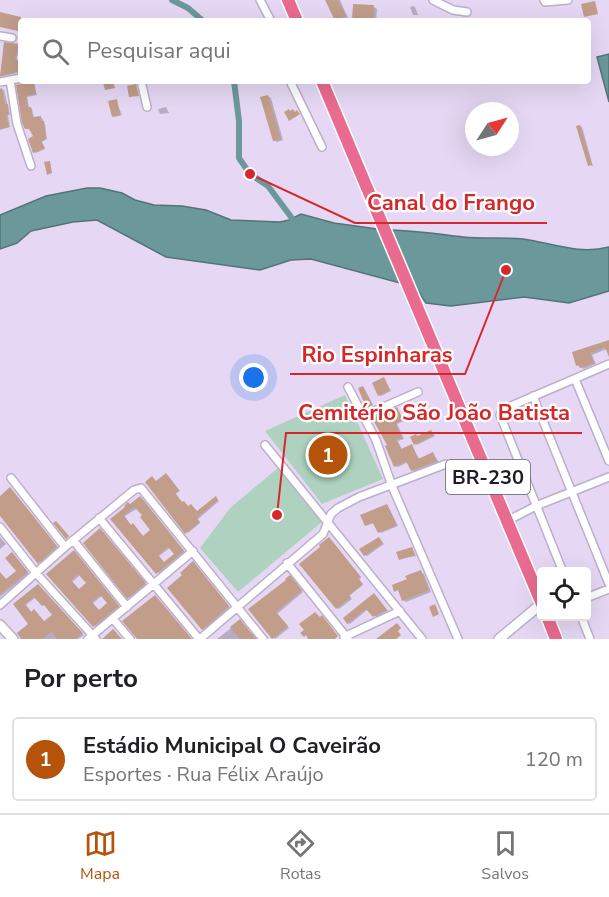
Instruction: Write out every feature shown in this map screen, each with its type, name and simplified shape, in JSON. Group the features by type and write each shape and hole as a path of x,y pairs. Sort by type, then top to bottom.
{"highway":[{"path":"288,0 296,18"},
{"name":"BR-230","path":"323,84 537,594"},
{"path":"549,621 556,639"}],"street":[{"path":"260,0 269,18"},
{"path":"433,0 453,10 467,12"},
{"path":"544,0 545,2 567,0"},
{"path":"0,36 12,38"},
{"path":"0,82 18,79"},
{"path":"10,80 17,124 31,166"},
{"path":"142,84 147,107"},
{"path":"291,84 322,147"},
{"path":"561,567 500,418 501,412 532,396 609,364"},
{"path":"574,379 609,461"},
{"path":"348,387 376,440 392,486 458,639"},
{"path":"363,416 418,392"},
{"path":"532,396 609,584"},
{"path":"266,445 422,639"},
{"path":"99,518 199,639 323,534 331,514 338,508 359,497 446,464"},
{"path":"507,521 536,506 609,477"},
{"path":"11,478 65,547"},
{"path":"0,605 73,540 137,488 143,489 263,639"},
{"path":"0,527 92,638 193,551"},
{"path":"73,540 127,606"},
{"path":"286,563 345,638 400,611"},
{"path":"591,596 609,589"},
{"path":"499,639 537,607"},
{"path":"113,619 130,639"},
{"path":"583,621 590,639"},
{"path":"0,625 13,639"}],"shaded area":[{"path":"609,54 609,102 597,57"},
{"path":"87,188 100,188 122,193 135,200 154,205 206,210 231,220 280,222 301,214 334,223 384,230 407,285 311,259 291,260 260,270 166,257 97,220 73,222 31,231 17,243 0,249 0,215 46,196"},
{"path":"385,230 415,231 470,238 523,239 587,250 609,247 609,291 569,303 524,297 451,306 426,303 415,287 409,285"},
{"path":"345,395 383,479 322,504 265,431"},
{"path":"279,467 323,521 238,592 200,548 230,508"}],"building":[{"path":"325,0 338,0 346,16 334,18"},
{"path":"595,1 598,14 584,17 581,4"},
{"path":"353,4 374,5 373,18 352,18"},
{"path":"0,12 21,17 18,18 18,31 0,27"},
{"path":"4,42 18,44 15,59 18,60 18,72 0,76"},
{"path":"34,84 36,94 26,96 28,107 31,107 33,117 41,116 41,121 44,121 46,139 41,141 45,148 33,153 28,139 33,136 22,123 16,85"},
{"path":"103,84 114,84 115,88 105,90"},
{"path":"136,84 139,96 129,97 127,86"},
{"path":"2,88 5,104 8,104 9,114 6,115 9,127 0,129 0,89"},
{"path":"268,95 281,139 273,141 260,97"},
{"path":"117,99 120,115 112,117 108,101"},
{"path":"289,109 295,112 297,110 300,114 289,121 284,112"},
{"path":"580,125 592,165 588,166 576,126"},
{"path":"50,161 52,173 47,175 44,162"},
{"path":"609,340 609,357 605,347 590,353 594,363 580,368 576,366 572,352"},
{"path":"384,377 390,390 378,396 372,383"},
{"path":"363,386 373,405 366,408 358,388"},
{"path":"397,407 403,420 396,423 402,438 396,440 401,449 412,444 418,459 433,452 437,461 411,471 406,461 394,467 385,446 387,445 372,418"},
{"path":"431,430 434,435 414,445 410,437"},
{"path":"166,473 179,490 175,493 182,502 184,501 188,506 191,504 197,511 216,496 218,500 197,518 200,522 185,534 145,482 152,476 156,481"},
{"path":"10,487 57,546 38,564 0,516 0,496"},
{"path":"140,496 184,551 156,574 110,519 128,502 130,504","holes":["134,507 142,515 140,517 150,530 143,536 124,516","168,547 174,554 164,562 158,555"]},
{"path":"387,504 397,525 378,533 373,523 365,526 360,515"},
{"path":"56,521 69,536 66,539 53,523"},
{"path":"100,528 146,583 127,599 83,543"},
{"path":"329,537 361,577 358,578 363,584 336,609 299,564"},
{"path":"379,537 383,543 364,556 359,549"},
{"path":"412,547 415,555 399,560 396,552"},
{"path":"74,550 119,606 93,627 46,574","holes":["78,574 86,583 79,589 71,580","100,595 107,603 99,610 92,602"]},
{"path":"12,552 28,572 0,594 0,572 6,579 16,571 5,558"},
{"path":"193,561 229,606 202,630 167,588"},
{"path":"421,570 429,590 402,601 398,590 394,592 392,585 407,579 405,576"},
{"path":"290,575 302,590 276,612 288,626 272,639 248,609"},
{"path":"38,584 83,633 75,639 57,639 52,631 42,639 21,639 17,633 28,624 13,604","holes":["34,597 42,606 44,605 52,615 44,621 34,609 31,612 25,604"]},
{"path":"374,593 387,610 373,617 366,609 347,624 343,618"},
{"path":"155,595 192,639 137,639 122,621"},
{"path":"435,604 439,614 433,617 429,607"},
{"path":"315,612 320,617 322,615 338,636 335,639 308,639 306,635 304,637 300,633 304,630 299,624"},
{"path":"240,619 256,639 240,639 230,627"},
{"path":"397,623 401,628 398,631 401,635 396,639 376,639"},
{"path":"113,629 122,639 102,639"}],"waterway":[{"path":"172,0 188,8 200,18"},
{"path":"234,84 239,121 239,158 250,174 268,186 297,225"}],"place":[{"name":"Canal do Frango","path":"250,174"},
{"name":"Rio Espinharas","path":"506,270"},
{"name":"Estádio Municipal O Caveirão","path":"328,455"},
{"name":"Cemitério São João Batista","path":"277,515"}]}
